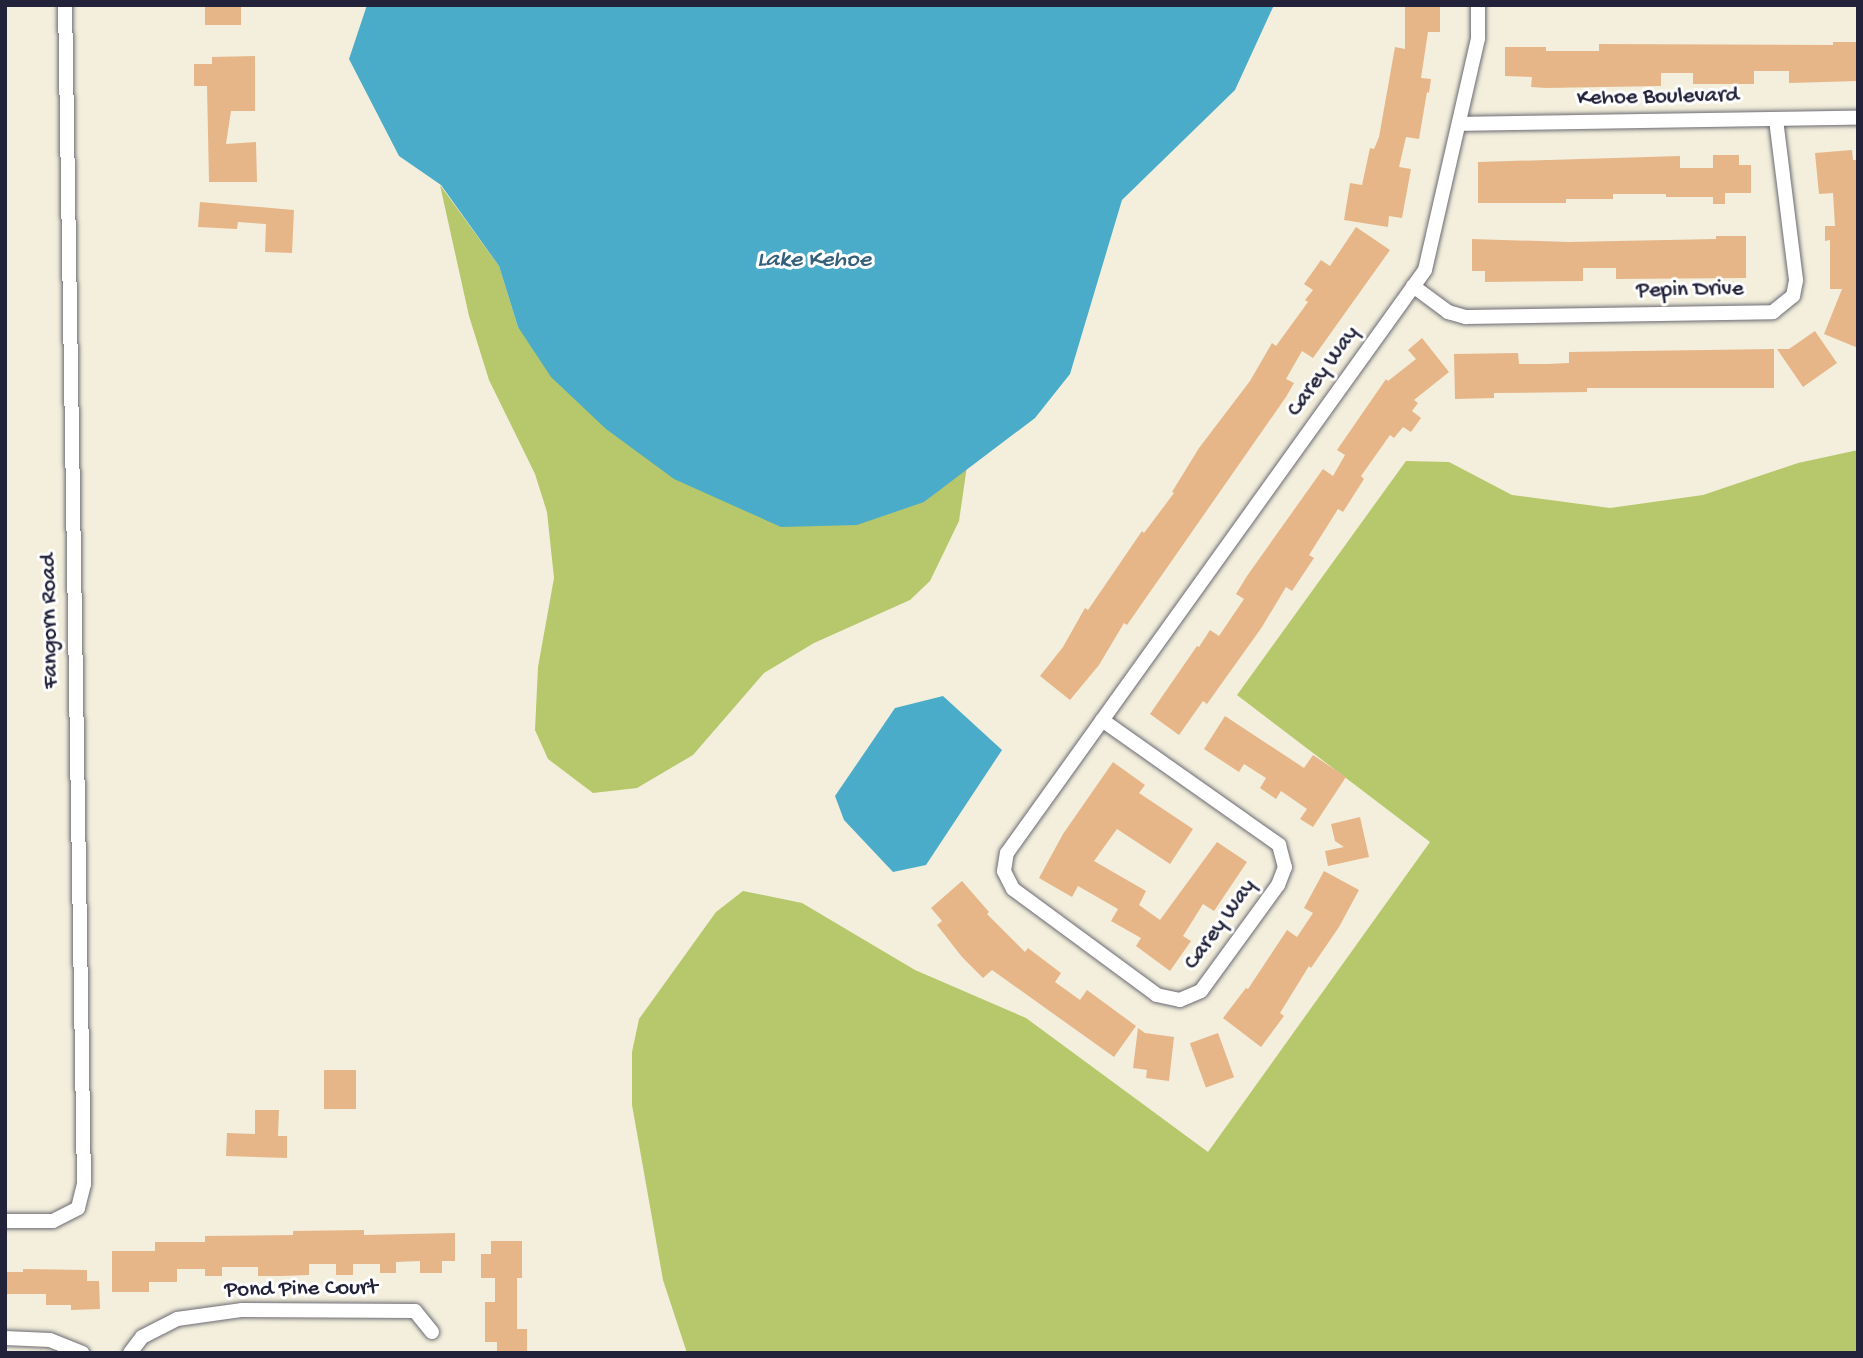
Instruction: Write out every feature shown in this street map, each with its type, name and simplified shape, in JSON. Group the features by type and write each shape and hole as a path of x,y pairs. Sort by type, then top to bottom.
{"street":[{"name":"Fangorn Road","path":"5,1221 52,1221 78,1208 83,1184 65,5"},
{"name":"Carey Way","path":"1102,720 1279,845 1285,867 1278,885 1201,991 1180,1000 1157,995 1013,889 1004,872 1006,853 1425,270 1478,38 1478,5"},
{"name":"Kehoe Boulevard","path":"1459,124 1858,118"},
{"name":"Pepin Drive","path":"1413,286 1448,312 1466,317 1773,312 1793,296 1796,280 1776,119"},
{"name":"Pond Pine Court","path":"130,1353 142,1337 177,1319 242,1310 415,1311 432,1332"},
{"path":"5,1338 50,1340 83,1353"}],"green space":[{"path":"440,185 499,266 518,327 924,502 967,466 959,521 930,581 910,600 814,643 764,673 693,755 637,788 593,793 548,759 535,730 538,667 554,578 547,512 535,474 489,380 469,316"},
{"path":"1858,450 1858,1353 687,1353 663,1280 632,1105 632,1052 639,1019 716,912 743,891 802,903 915,970 1026,1018 1208,1152 1430,842 1237,695 1406,461 1449,462 1512,495 1610,508 1703,495 1798,463"}],"water":[{"name":"Lake Kehoe","path":"367,5 1274,5 1235,90 1122,200 1070,374 1035,418 924,502 857,525 781,527 674,479 606,429 551,377 518,327 499,266 441,185 399,156 349,59"},
{"path":"943,696 1002,750 926,865 893,872 844,820 835,796 895,708"}],"building":[{"path":"205,5 241,5 241,25 205,25"},
{"path":"1405,5 1440,5 1440,32 1428,32 1421,78 1431,79 1429,93 1427,92 1419,139 1406,137 1399,167 1411,169 1402,218 1389,216 1388,227 1344,220 1350,183 1362,185 1370,148 1374,149 1379,137 1395,47 1405,49"},
{"path":"1833,42 1858,42 1858,81 1789,83 1789,71 1754,71 1754,84 1693,84 1693,73 1661,73 1661,86 1546,88 1531,87 1532,77 1505,76 1505,47 1546,47 1546,51 1599,51 1599,44 1833,45"},
{"path":"255,56 255,111 231,111 226,144 256,142 257,182 209,182 207,86 194,86 194,64 212,64 212,57"},
{"path":"1852,150 1853,160 1858,160 1858,348 1824,334 1842,289 1830,289 1830,240 1825,241 1825,226 1835,226 1833,193 1819,194 1815,153"},
{"path":"1713,155 1739,155 1739,165 1751,165 1751,193 1725,193 1725,204 1713,204 1713,197 1666,197 1666,194 1613,194 1613,199 1566,199 1566,203 1478,203 1478,162 1680,156 1680,168 1713,168"},
{"path":"200,202 294,210 292,253 265,252 266,224 238,222 237,229 198,227"},
{"path":"1356,227 1390,250 1313,358 1302,351 1286,379 1294,383 1286,397 1127,625 1124,623 1099,665 1070,700 1040,676 1063,647 1085,608 1088,610 1142,531 1144,533 1174,493 1172,492 1199,448 1250,381 1272,343 1276,346 1308,302 1305,300 1313,290 1304,284 1321,260 1330,266"},
{"path":"1716,236 1746,236 1746,278 1616,279 1616,268 1583,268 1583,281 1485,282 1485,271 1472,271 1472,239 1569,242 1716,239"},
{"path":"1815,331 1837,363 1803,387 1777,349 1789,349"},
{"path":"1422,338 1449,372 1414,400 1418,403 1412,411 1421,418 1411,432 1403,427 1394,438 1390,435 1361,476 1364,479 1343,512 1338,509 1309,555 1314,558 1292,591 1286,587 1262,627 1207,704 1203,701 1179,735 1150,714 1210,630 1219,636 1244,599 1236,594 1247,576 1323,469 1333,476 1345,455 1337,450 1386,379 1388,381 1416,359 1408,350"},
{"path":"1774,349 1774,388 1587,388 1587,392 1494,393 1494,398 1455,399 1454,354 1518,353 1519,364 1547,364 1569,363 1569,352"},
{"path":"1225,716 1304,768 1313,755 1346,777 1313,827 1300,819 1307,809 1281,791 1276,799 1260,788 1266,778 1244,764 1239,772 1204,749"},
{"path":"1113,762 1145,785 1139,793 1193,829 1170,864 1117,829 1094,861 1146,891 1139,905 1160,920 1217,842 1247,862 1214,911 1203,904 1183,936 1191,941 1170,971 1136,946 1141,938 1111,921 1118,909 1078,886 1072,897 1039,878 1063,834"},
{"path":"1360,817 1369,857 1328,866 1325,851 1344,847 1335,841 1331,824"},
{"path":"1324,871 1359,890 1339,927 1311,968 1309,966 1280,1013 1284,1016 1261,1047 1223,1018 1246,988 1248,989 1287,930 1297,937 1313,913 1304,908"},
{"path":"962,881 989,912 987,914 1025,952 1028,948 1061,973 1055,982 1080,1000 1087,990 1136,1026 1114,1057 992,970 983,978 962,957 937,925 942,921 931,908"},
{"path":"1138,1028 1145,1033 1174,1037 1169,1081 1146,1078 1147,1070 1133,1068"},
{"path":"1218,1033 1234,1077 1206,1087 1190,1043"},
{"path":"324,1070 356,1070 356,1109 324,1109"},
{"path":"255,1110 279,1110 278,1136 287,1136 287,1158 226,1156 227,1133 255,1134"},
{"path":"364,1230 364,1235 455,1233 455,1261 442,1261 442,1273 420,1273 420,1261 396,1262 396,1273 380,1273 380,1264 353,1264 353,1275 336,1275 336,1264 309,1264 309,1275 282,1276 258,1276 258,1267 222,1267 222,1276 205,1276 205,1269 177,1269 177,1282 149,1282 149,1292 112,1292 112,1251 155,1251 155,1242 205,1242 205,1236 293,1235 293,1231"},
{"path":"491,1241 522,1241 522,1278 517,1278 517,1329 527,1329 527,1353 497,1353 497,1342 485,1342 485,1302 495,1302 495,1278 481,1278 481,1254 491,1254"},
{"path":"23,1269 87,1270 87,1281 99,1281 100,1309 71,1310 71,1305 46,1305 46,1294 5,1294 5,1272 23,1272"}]}
